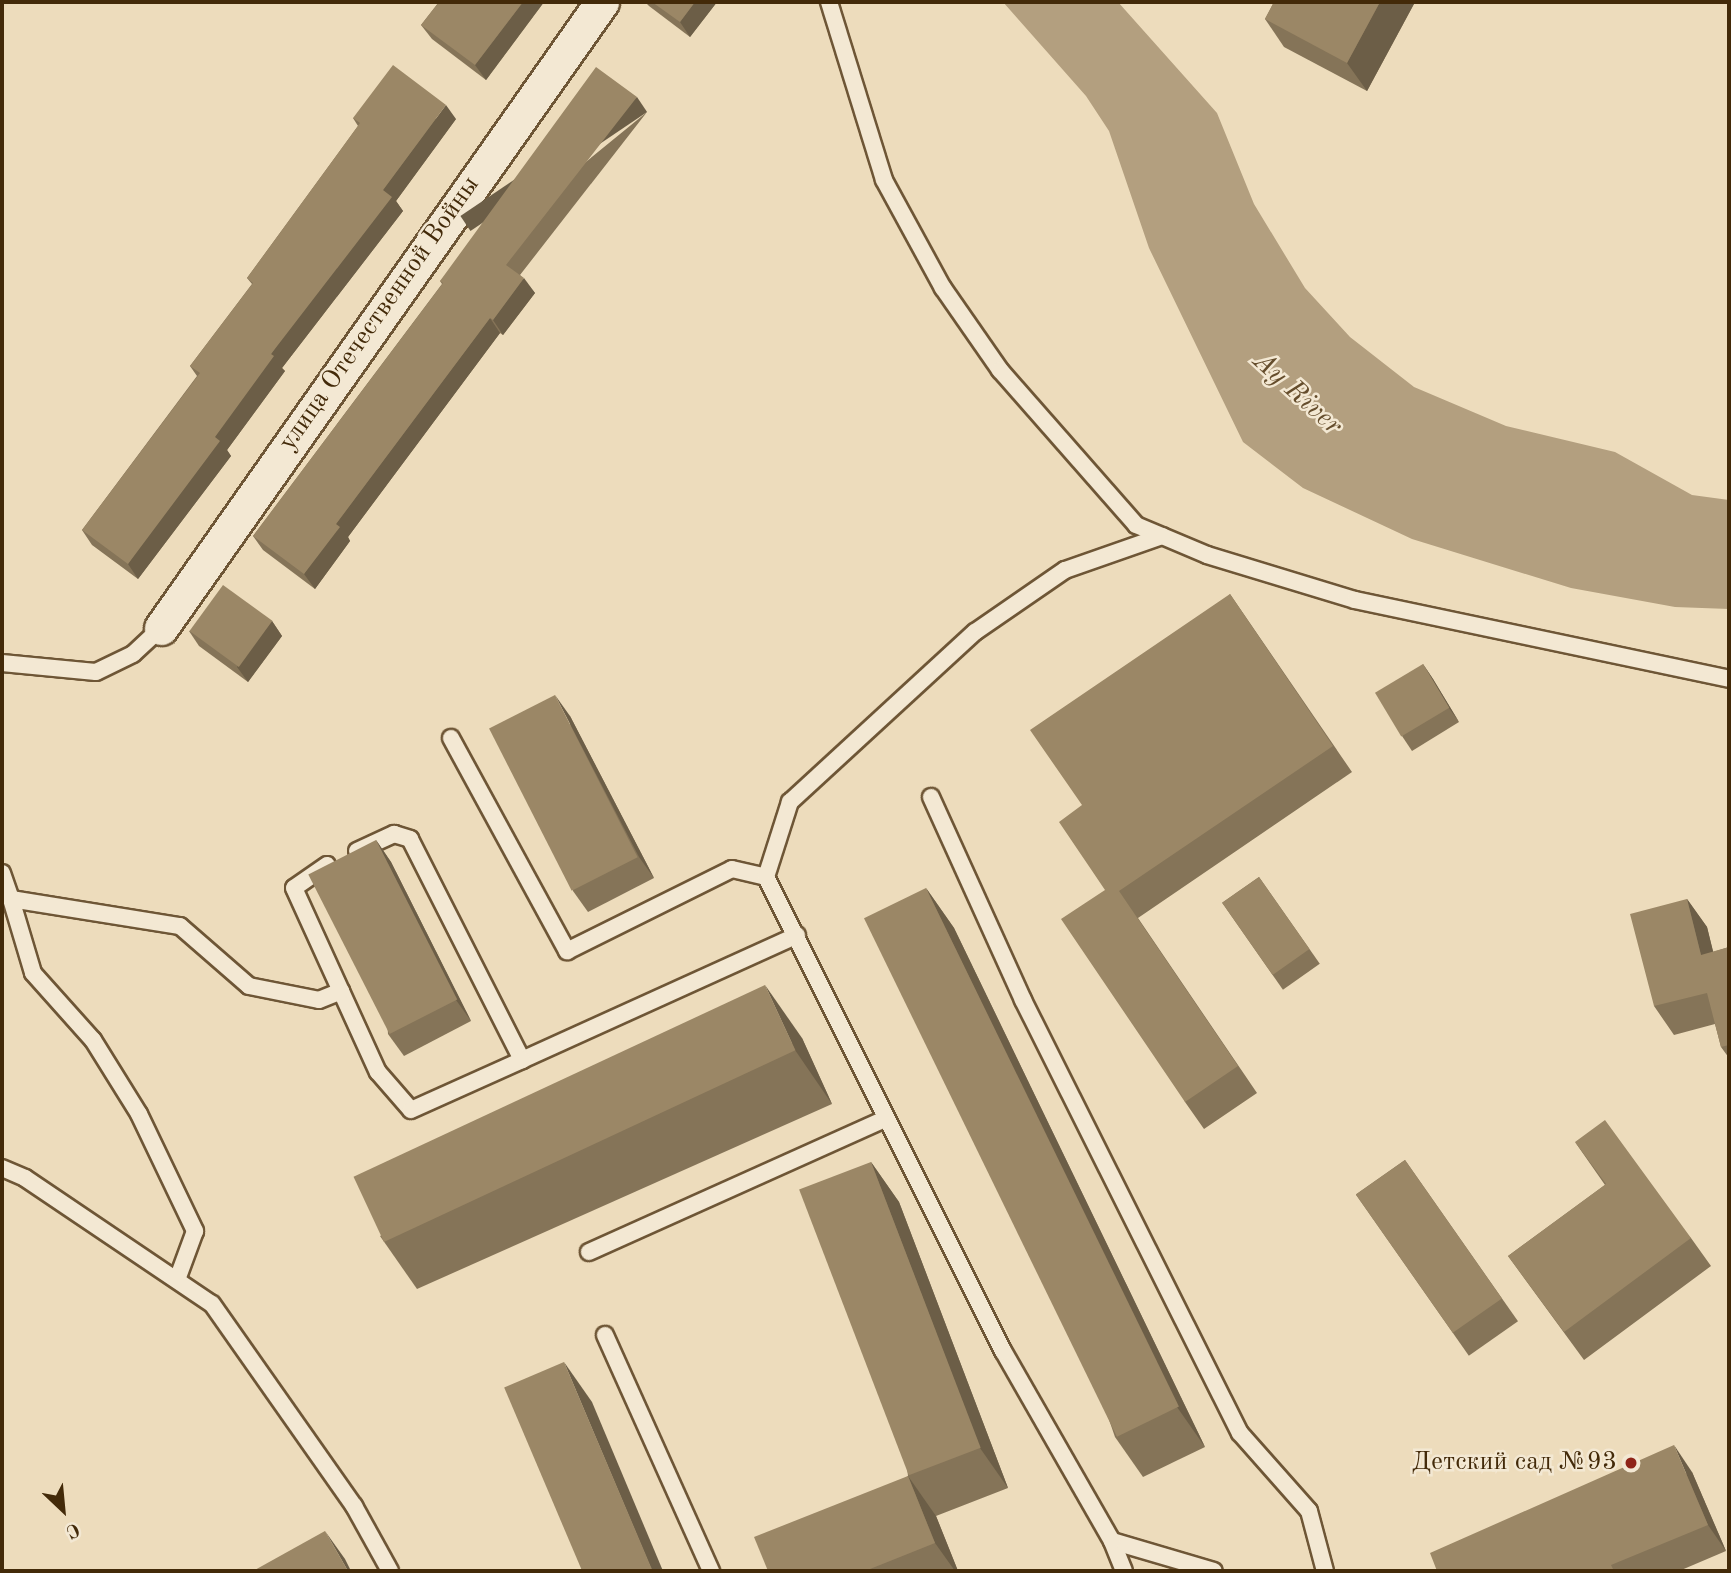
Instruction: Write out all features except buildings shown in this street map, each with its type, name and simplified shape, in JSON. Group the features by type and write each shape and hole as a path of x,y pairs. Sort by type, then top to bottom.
{"street":[{"name":"улица Отечественной Войны","path":"161,628 602,2"}],"lane":[{"path":"829,2 884,180 943,288 1000,370 1136,525 1207,555 1356,600 1729,679"},
{"path":"1124,1571 1111,1541 1003,1351 766,877 790,802 975,632 1065,570 1162,536"},
{"path":"2,663 96,672 133,654 161,628"},
{"path":"451,738 567,951 732,869 766,877"},
{"path":"931,797 1023,1000 1240,1433 1309,1511 1325,1571"},
{"path":"522,1060 410,839 394,834 329,864 294,888 378,1072 411,1110 522,1060 797,935"},
{"path":"2,873 33,972 93,1040 139,1114 195,1231 177,1280"},
{"path":"11,899 180,926 249,986 318,1000 341,991"},
{"path":"589,1252 885,1119"},
{"path":"2,1168 25,1178 212,1304 354,1506 390,1571"},
{"path":"605,1335 711,1571"},
{"path":"1111,1541 1214,1571"}],"water":[{"name":"Ay River","path":"1003,2 1118,2 1217,113 1254,204 1305,288 1350,337 1414,387 1506,426 1615,452 1692,495 1729,500 1729,609 1675,607 1571,588 1412,539 1303,488 1243,442 1149,248 1109,131 1086,96"}],"place":[{"name":"Детский сад №93","path":"1631,1463"}]}
